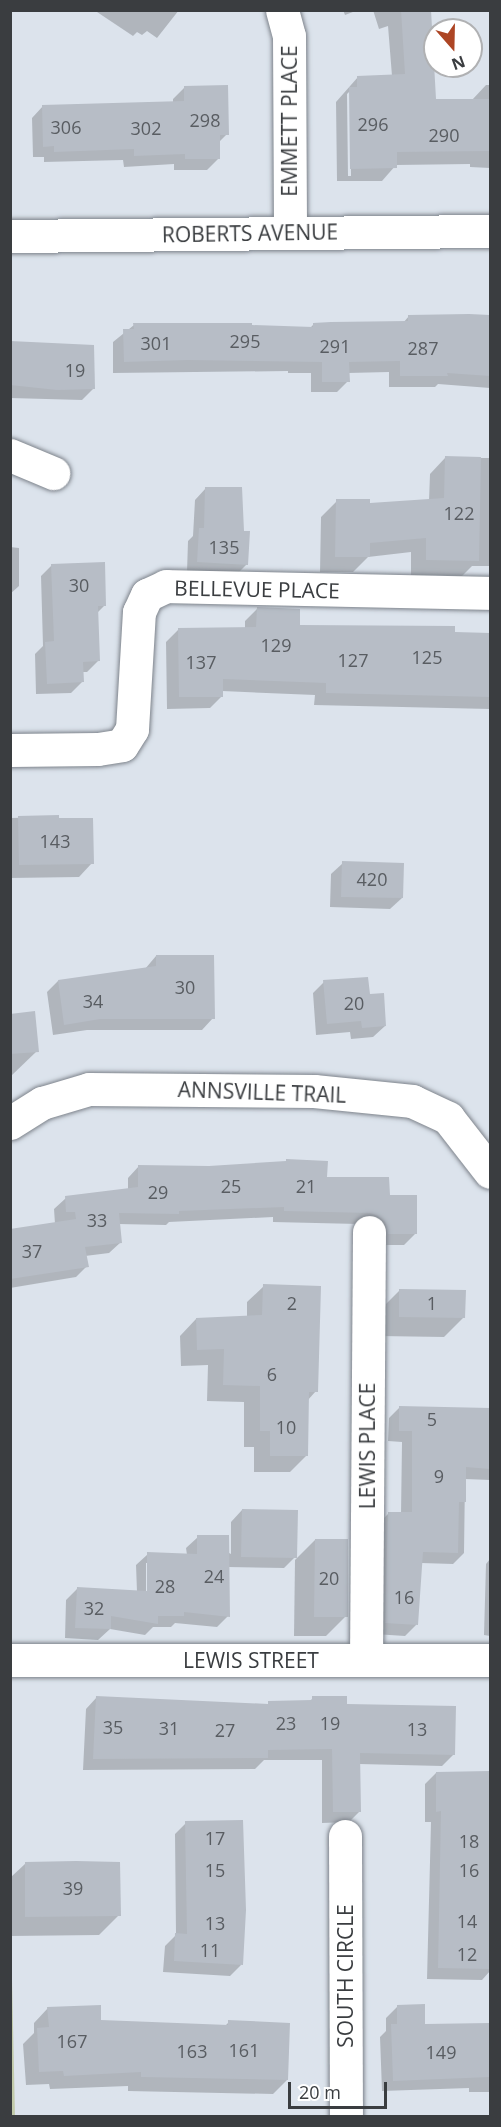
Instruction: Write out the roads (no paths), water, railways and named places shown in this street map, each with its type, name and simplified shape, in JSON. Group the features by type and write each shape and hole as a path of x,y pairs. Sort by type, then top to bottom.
{"street":[{"name":"EMMETT PLACE","path":"282,10 289,36 290,233"},
{"name":"ROBERTS AVENUE","path":"10,236 490,231"},
{"path":"10,455 53,473"},
{"name":"BELLEVUE PLACE","path":"10,750 98,749 122,745 132,729 139,612 147,595 166,586 490,594"},
{"name":"ANNSVILLE TRAIL","path":"10,1123 42,1103 89,1089 314,1091 412,1101 448,1118 490,1172"},
{"name":"LEWIS PLACE","path":"366,1660 369,1232"},
{"name":"LEWIS STREET","path":"10,1660 490,1660"},
{"name":"SOUTH CIRCLE","path":"345,1836 346,2116"}]}
